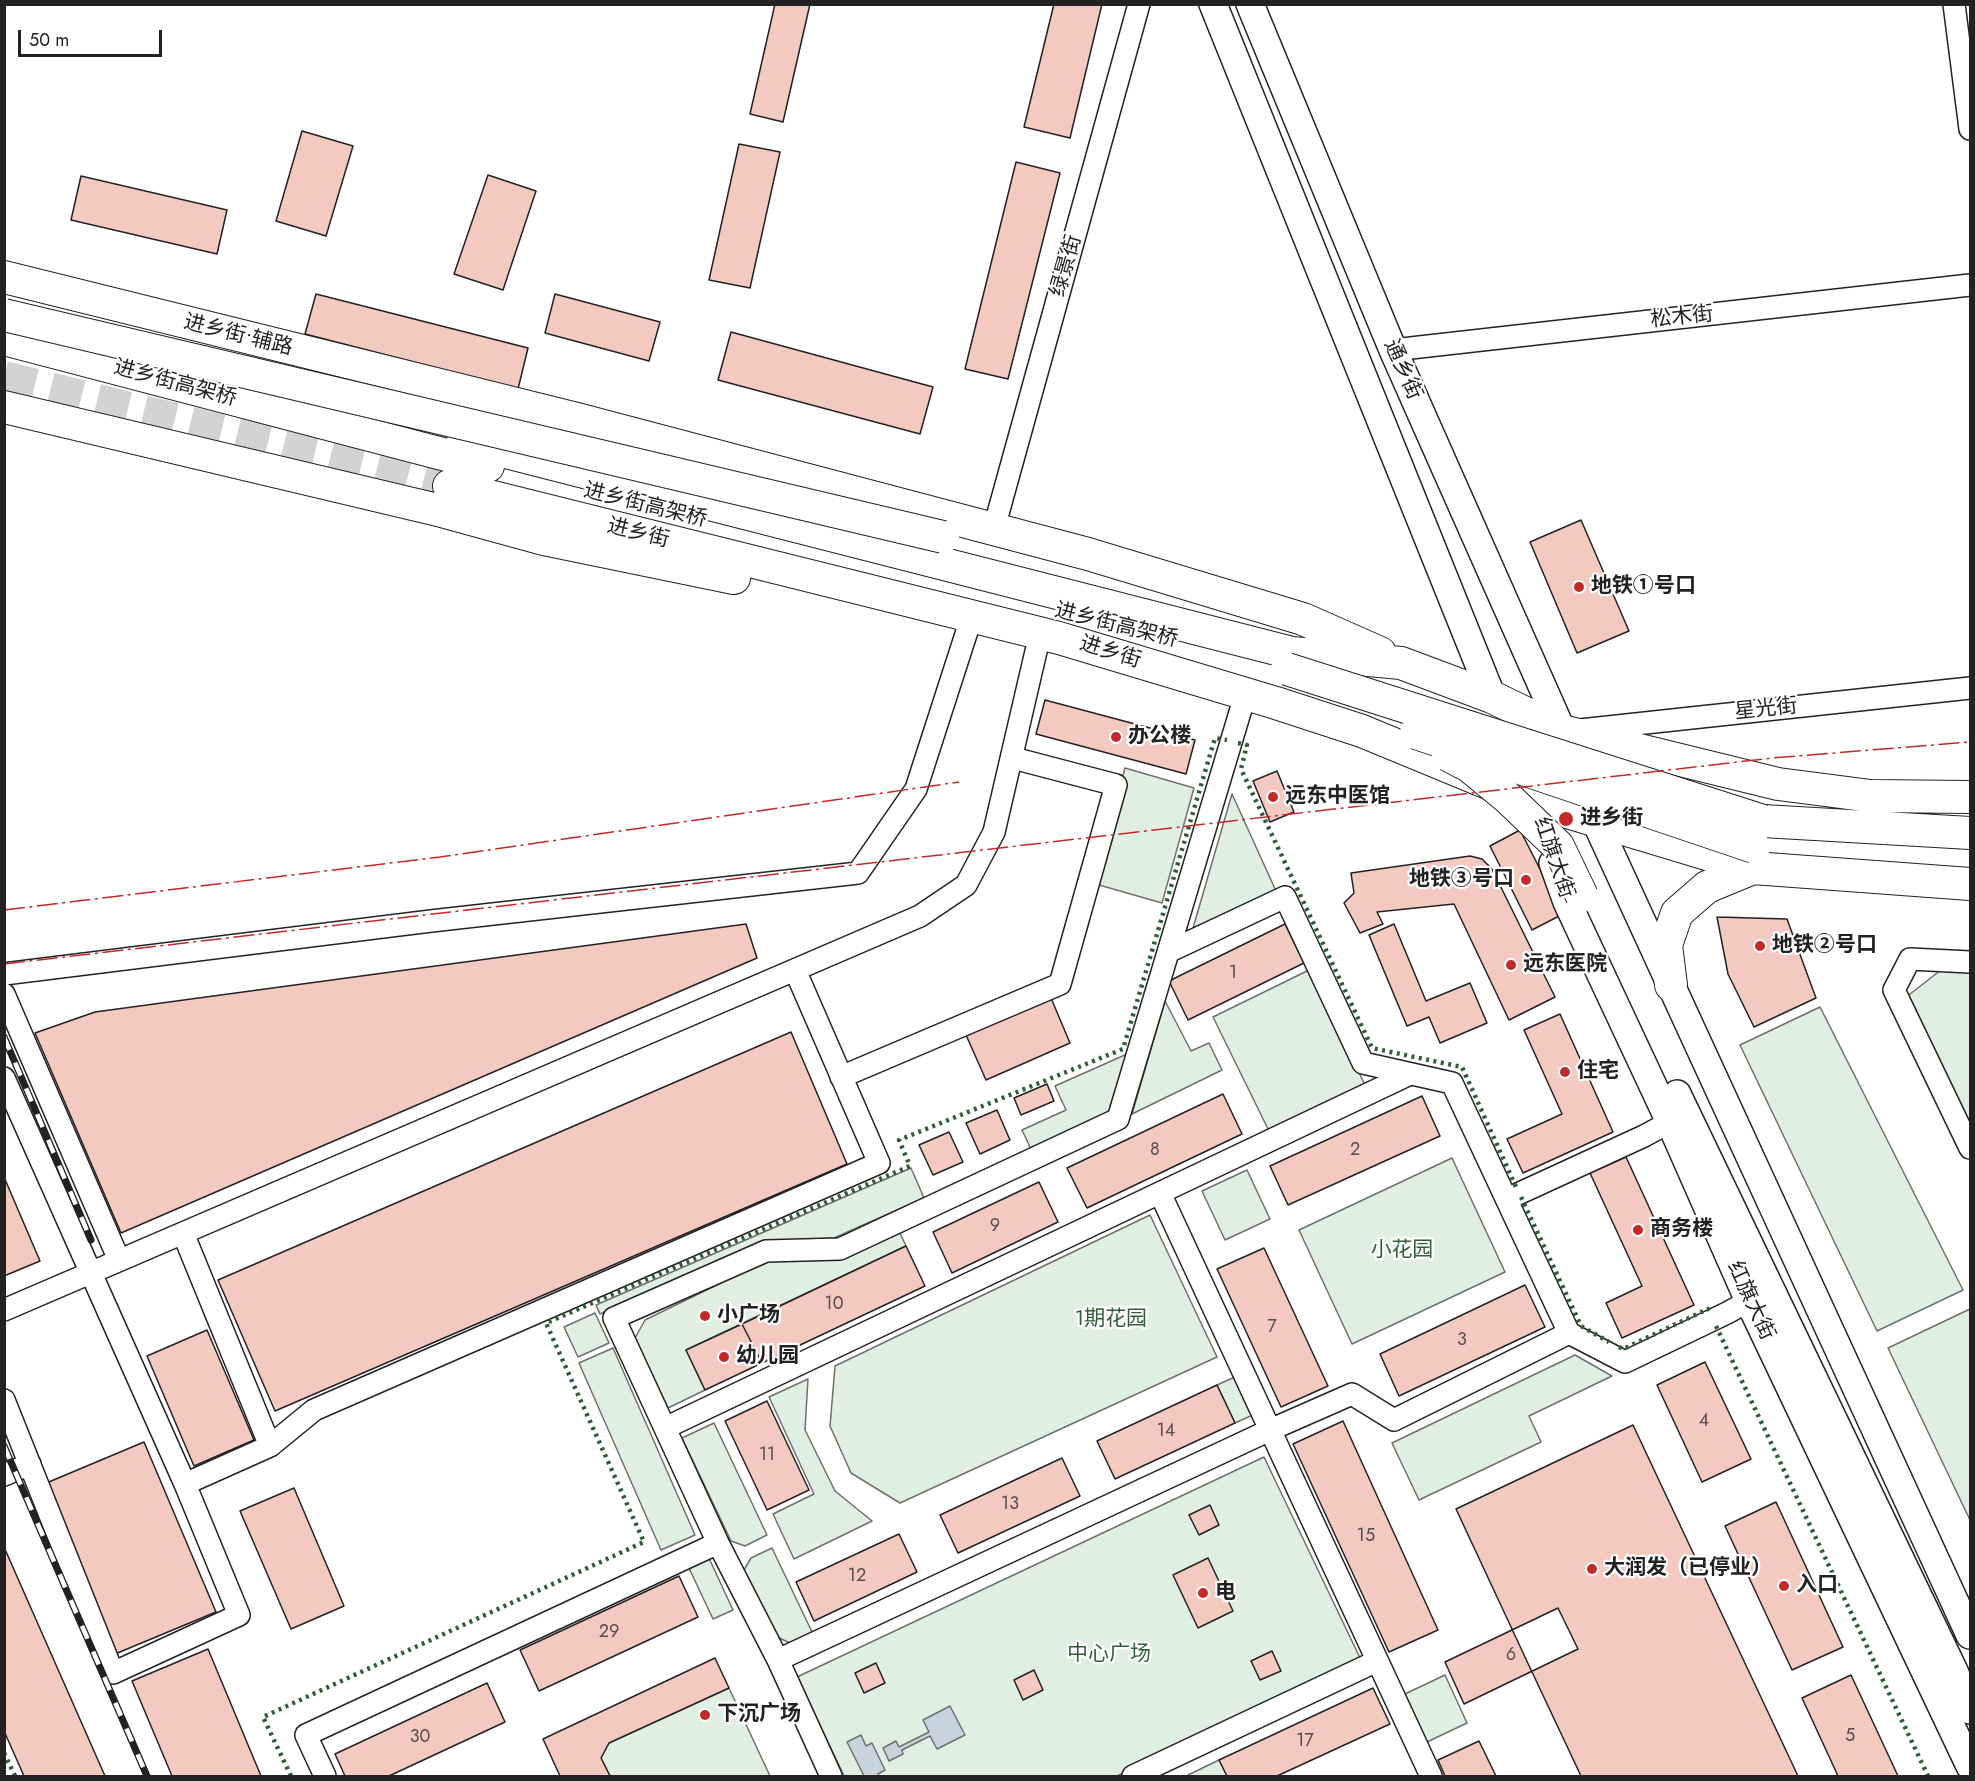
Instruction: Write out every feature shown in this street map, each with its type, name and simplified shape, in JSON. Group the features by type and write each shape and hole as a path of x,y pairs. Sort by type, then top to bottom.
{"highway":[{"name":"进乡街•辅路","path":"4,277 578,420 994,528 1088,554 1269,610"},
{"path":"4,315 1113,579 1269,610 1304,619 1401,663"},
{"name":"进乡街高架桥","path":"4,339 1284,678"},
{"name":"进乡街高架桥","path":"4,362 1284,678"},
{"name":"进乡街","path":"4,407 446,499 547,525 1059,638 1362,731 1534,802 1752,868 1971,884"},
{"path":"563,467 578,420"},
{"name":"进乡街","path":"463,441 1292,653 1401,663 1492,697 1562,731 1778,784 1871,796 1971,797"},
{"path":"547,525 968,628 1275,720 1362,731"},
{"path":"1284,678 1392,725 1469,766 1509,799 1558,846 1582,896"},
{"path":"1284,678 1763,821 1971,833"},
{"name":"红旗大街","path":"1492,697 1534,802"},
{"path":"1392,725 1754,847 1971,862"},
{"path":"1562,731 1596,822"},
{"path":"1671,986 1666,945 1677,913 1707,888 1752,868"}],"main road":[{"name":"通乡街","path":"1213,4 1492,697"},
{"name":"通乡街","path":"1250,4 1393,350 1562,731"},
{"name":"红旗大街","path":"1534,802 1567,902 1670,1122 1749,1301 1971,1766"},
{"path":"1596,822 1971,1635"},
{"path":"1582,896 1971,1710"}],"street":[{"name":"绿景街","path":"994,528 1139,4"},
{"path":"1954,4 1971,129"},
{"name":"松木街","path":"1393,350 1971,285"},
{"path":"4,974 431,921 858,873 916,789 968,628"},
{"path":"4,1310 920,916 966,885 994,832 1037,647"},
{"name":"星光街","path":"1562,731 1971,688"},
{"path":"831,1776 778,1660 718,1543 614,1318 766,1251 840,1249 1118,1119 1241,709"},
{"path":"841,1077 1060,984 1116,784 1013,758"},
{"path":"1168,952 1285,897 1363,1063 1452,1083 1569,1333 1626,1362 1749,1301"},
{"path":"1971,962 1910,959 1894,990 1971,1148"},
{"path":"185,1484 270,1446 314,1410 879,1163 795,970"},
{"path":"4,994 119,1260"},
{"path":"665,1428 1410,1074"},
{"path":"4,1078 185,1484 239,1615 113,1673 4,1400"},
{"path":"1507,1199 1670,1122"},
{"path":"1160,1193 1431,1776"},
{"path":"183,1233 270,1446"},
{"path":"778,1660 1270,1430 1352,1394 1394,1420 1569,1333"},
{"path":"4,1475 30,1464"},
{"path":"326,1776 306,1735 718,1543"},
{"path":"1133,1776 1377,1661"}],"green space":[{"path":"1125,768 1194,788 1162,903 1092,883"},
{"path":"1232,794 1276,891 1193,928"},
{"path":"1946,966 1970,968 1970,1134 1905,998"},
{"path":"1309,970 1365,1085 1269,1131 1213,1017"},
{"path":"1165,1001 1191,1051 1209,1043 1222,1070 1132,1114"},
{"path":"1820,1007 1963,1290 1877,1331 1740,1045"},
{"path":"1127,1054 1108,1114 1031,1149 1022,1130 1066,1110 1055,1086"},
{"name":"小花园","path":"1452,1158 1505,1272 1352,1344 1299,1230"},
{"path":"911,1168 924,1198 834,1238 760,1243 600,1314 596,1305"},
{"path":"1247,1170 1270,1219 1225,1240 1202,1191"},
{"name":"1期花园","path":"1150,1215 1217,1357 900,1503 851,1473 830,1426 835,1366"},
{"path":"899,1231 906,1246 686,1350 705,1390 668,1408 635,1338 645,1320 770,1259"},
{"path":"1970,1309 1970,1520 1888,1348"},
{"path":"595,1313 609,1343 578,1357 564,1327"},
{"path":"613,1348 695,1535 661,1550 579,1363"},
{"path":"1575,1355 1612,1376 1529,1416 1541,1442 1419,1500 1392,1443"},
{"path":"1237,1376 1255,1414 1235,1423 1217,1385"},
{"path":"808,1379 805,1430 835,1491 872,1521 794,1559 773,1514 814,1494 769,1397"},
{"path":"714,1423 767,1535 745,1546 731,1541 682,1438"},
{"name":"中心广场","path":"1264,1457 1361,1660 1117,1776 844,1776 797,1677"},
{"path":"772,1548 812,1632 790,1643 775,1636 744,1570 751,1558"},
{"path":"708,1556 733,1610 713,1619 688,1566"},
{"path":"1445,1675 1467,1723 1427,1742 1405,1694"},
{"name":"下沉广场","path":"729,1688 770,1776 610,1776 601,1758 609,1743"},
{"path":"1219,1760 1227,1776 1188,1775"}],"shaded area":[{"path":"950,1706 965,1735 937,1749 930,1736 902,1750 903,1754 889,1761 883,1748 896,1741 899,1747 929,1732 923,1720"},
{"path":"861,1735 866,1746 872,1743 885,1770 878,1774 879,1776 864,1776 847,1742"}],"building":[{"path":"775,4 810,4 783,122 750,114"},
{"path":"1054,4 1102,4 1070,138 1024,127"},
{"path":"302,131 353,146 326,236 276,221"},
{"path":"739,144 780,152 750,288 709,280"},
{"path":"1016,162 1060,173 1008,379 965,369"},
{"path":"488,175 536,191 503,290 454,274"},
{"path":"81,176 227,210 217,254 71,220"},
{"path":"316,294 528,348 518,389 305,334"},
{"path":"555,294 660,322 649,361 545,333"},
{"path":"731,332 933,387 920,434 718,380"},
{"name":"地铁①号口","path":"1581,520 1629,631 1577,653 1530,542"},
{"name":"办公楼","path":"1045,700 1195,740 1186,774 1036,734"},
{"name":"远东中医馆","path":"1277,771 1294,812 1270,822 1253,781"},
{"name":"地铁③号口","path":"1520,830 1563,914 1532,930 1490,846"},
{"name":"远东医院","path":"1470,856 1482,859 1492,869 1555,997 1509,1020 1454,904 1377,912 1383,924 1360,933 1344,903 1354,893 1351,873"},
{"name":"地铁②号口","path":"1717,917 1787,919 1816,998 1754,1027 1728,974"},
{"path":"746,924 757,958 121,1233 35,1033 95,1012"},
{"path":"1285,924 1304,963 1188,1020 1169,981"},
{"path":"1394,924 1426,1001 1470,983 1487,1023 1440,1043 1429,1017 1407,1026 1369,935"},
{"path":"1051,998 1070,1043 986,1080 966,1035"},
{"name":"住宅","path":"1560,1014 1613,1132 1523,1173 1507,1139 1562,1114 1524,1030"},
{"path":"791,1032 847,1164 275,1411 218,1280"},
{"path":"1047,1084 1054,1101 1021,1115 1014,1098"},
{"path":"1223,1094 1242,1134 1087,1208 1067,1168"},
{"path":"1422,1096 1440,1136 1288,1205 1270,1166"},
{"path":"997,1110 1010,1140 980,1154 966,1123"},
{"path":"949,1132 963,1162 933,1175 919,1145"},
{"name":"商务楼","path":"1626,1157 1694,1305 1622,1338 1606,1303 1642,1286 1590,1173"},
{"path":"4,1177 40,1261 4,1276"},
{"path":"1039,1182 1058,1222 952,1273 933,1232"},
{"path":"906,1246 925,1286 762,1363 742,1324"},
{"path":"1264,1248 1328,1386 1281,1407 1217,1269"},
{"path":"1525,1285 1545,1327 1399,1396 1380,1354"},
{"name":"幼儿园","path":"742,1324 762,1363 705,1390 686,1350"},
{"path":"207,1330 254,1440 194,1466 147,1356"},
{"path":"1705,1362 1751,1459 1702,1482 1657,1385"},
{"path":"1217,1385 1235,1423 1115,1479 1097,1441"},
{"path":"767,1401 809,1490 767,1510 725,1421"},
{"path":"1343,1421 1438,1630 1389,1652 1293,1444"},
{"name":"大润发（已停业）","path":"1633,1425 1798,1776 1581,1776 1532,1672 1456,1509"},
{"path":"144,1442 216,1612 115,1654 44,1484"},
{"path":"1062,1458 1080,1496 958,1553 940,1515"},
{"path":"294,1488 344,1606 291,1629 240,1511"},
{"name":"入口","path":"1776,1502 1843,1647 1792,1670 1725,1526"},
{"path":"1210,1505 1219,1525 1199,1535 1189,1515"},
{"path":"899,1534 917,1572 814,1621 796,1582"},
{"path":"4,1547 105,1776 24,1776 4,1731"},
{"name":"电","path":"1208,1558 1233,1611 1198,1628 1173,1575"},
{"path":"679,1576 698,1617 539,1691 520,1650"},
{"path":"1558,1608 1578,1649 1464,1704 1445,1662"},
{"path":"208,1649 261,1776 172,1776 132,1681"},
{"path":"1272,1651 1281,1671 1260,1680 1251,1661"},
{"path":"715,1658 729,1688 609,1743 601,1758 610,1776 560,1776 543,1739"},
{"path":"876,1663 885,1683 864,1693 855,1673"},
{"path":"1034,1670 1043,1690 1023,1700 1014,1680"},
{"path":"1851,1675 1898,1776 1838,1776 1802,1698"},
{"path":"487,1683 505,1722 389,1776 345,1776 335,1754"},
{"path":"1373,1688 1390,1724 1277,1776 1227,1776 1219,1760"},
{"path":"1479,1741 1496,1776 1445,1776 1438,1760"}],"tunnel":[{"path":"4,377 449,486"},
{"path":"321,406 463,441"}],"railway":[{"path":"4,1037 91,1240"},
{"path":"4,1446 147,1776"}],"hedge":[{"path":"291,1776 263,1717 644,1542 546,1323 910,1166 899,1140 1123,1049 1215,738 1227,740"},
{"path":"1238,743 1247,745 1241,769 1372,1048 1462,1067 1516,1187"},
{"path":"1521,1197 1581,1326 1609,1342"},
{"path":"1619,1347 1623,1349 1708,1309 1711,1315"},
{"path":"1716,1326 1928,1776"},
{"path":"4,1753 15,1776"}],"power":[{"path":"4,964 1772,758 1970,742"},
{"path":"4,910 440,857 959,782"}],"place":[{"name":"地铁①号口","path":"1579,587"},
{"name":"办公楼","path":"1116,737"},
{"name":"远东中医馆","path":"1273,797"},
{"name":"进乡街","path":"1566,819"},
{"name":"地铁③号口","path":"1526,880"},
{"name":"地铁②号口","path":"1760,946"},
{"name":"远东医院","path":"1511,965"},
{"name":"住宅","path":"1565,1072"},
{"name":"商务楼","path":"1638,1230"},
{"name":"小广场","path":"705,1316"},
{"name":"幼儿园","path":"724,1357"},
{"name":"大润发（已停业）","path":"1592,1569"},
{"name":"入口","path":"1784,1586"},
{"name":"电","path":"1203,1593"},
{"name":"下沉广场","path":"705,1715"}]}
